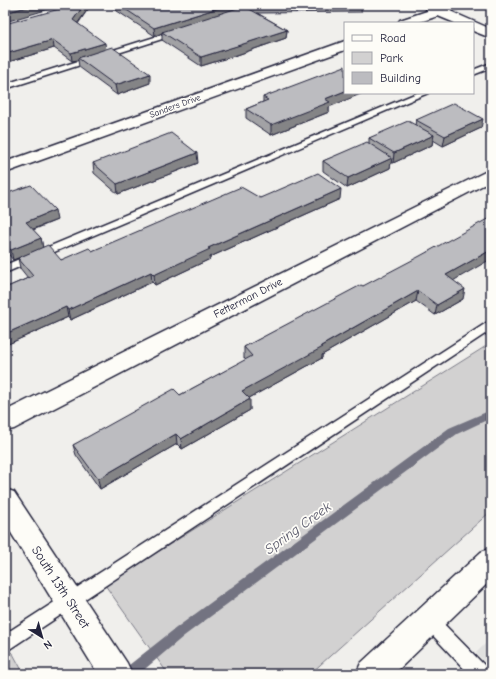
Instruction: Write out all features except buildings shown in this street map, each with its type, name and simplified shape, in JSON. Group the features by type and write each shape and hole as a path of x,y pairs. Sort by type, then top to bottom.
{"street":[{"path":"426,5 464,22"},
{"path":"408,22 455,5"},
{"path":"474,26 491,34"},
{"name":"Sanders Drive","path":"5,168 344,45"},
{"name":"Fetterman Drive","path":"5,422 491,174"},
{"name":"South 13th Street","path":"5,500 116,674"},
{"path":"372,674 430,621 491,561"}],"lane":[{"path":"5,87 184,31"},
{"path":"474,73 491,65"},
{"path":"5,269 422,94"},
{"path":"5,644 491,324"},
{"path":"430,621 481,674"}],"shaded area":[{"path":"491,638 491,668 476,653"}],"green space":[{"path":"491,343 491,511 310,674 168,674 105,585"},
{"path":"12,652 24,674 5,674 5,657"}],"waterway":[{"name":"Spring Creek","path":"129,674 180,632 453,431 491,414"}]}
